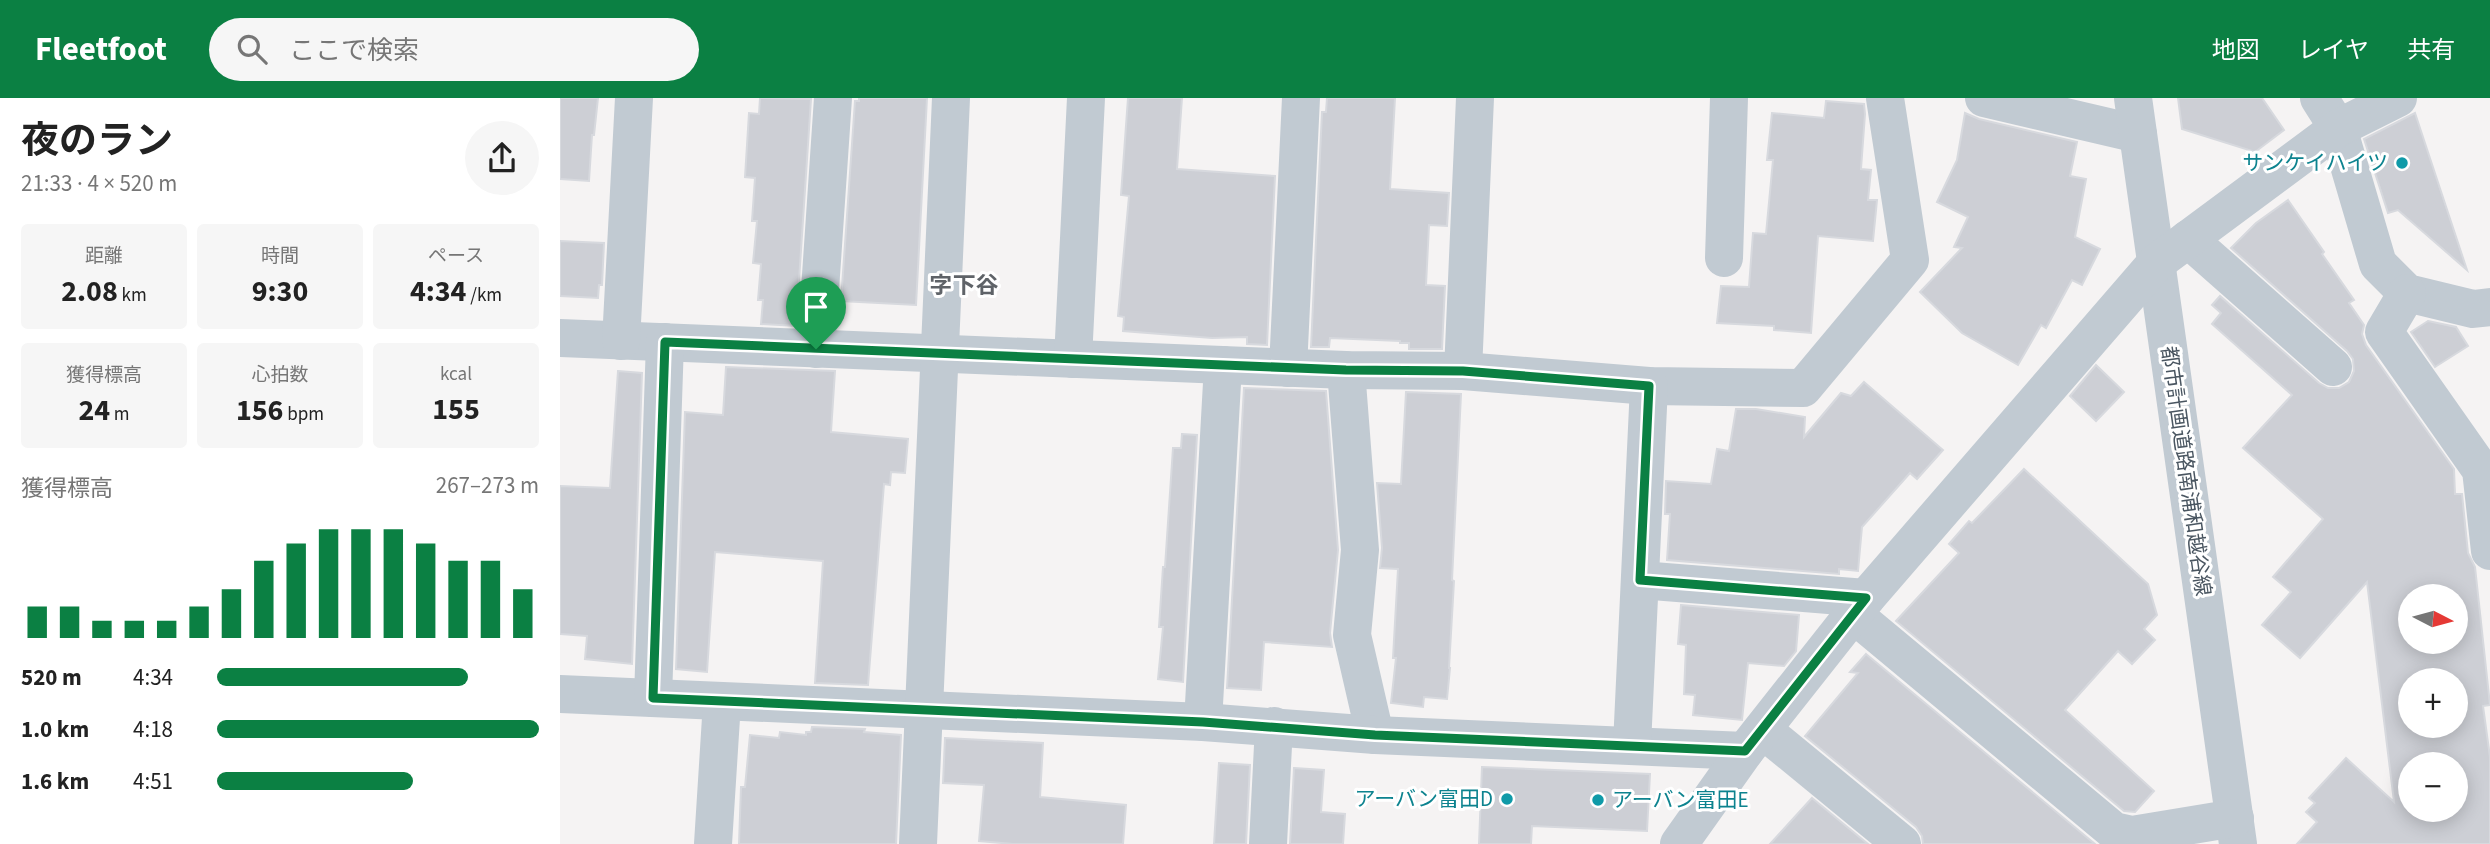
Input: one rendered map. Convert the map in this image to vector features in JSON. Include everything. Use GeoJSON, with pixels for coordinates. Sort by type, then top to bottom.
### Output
{"type":"FeatureCollection","features":[{"type":"Feature","properties":{"kind":"street"},"geometry":{"type":"LineString","coordinates":[[621,341],[634,98]]}},
{"type":"Feature","properties":{"kind":"street"},"geometry":{"type":"LineString","coordinates":[[816,349],[832,98]]}},
{"type":"Feature","properties":{"kind":"street"},"geometry":{"type":"LineString","coordinates":[[918,844],[951,98]]}},
{"type":"Feature","properties":{"kind":"street"},"geometry":{"type":"LineString","coordinates":[[1073,359],[1086,98]]}},
{"type":"Feature","properties":{"kind":"street"},"geometry":{"type":"LineString","coordinates":[[1288,368],[1301,98]]}},
{"type":"Feature","properties":{"kind":"street"},"geometry":{"type":"LineString","coordinates":[[1463,371],[1475,98]]}},
{"type":"Feature","properties":{"kind":"street"},"geometry":{"type":"LineString","coordinates":[[1724,258],[1729,98]]}},
{"type":"Feature","properties":{"kind":"street"},"geometry":{"type":"LineString","coordinates":[[560,338],[1288,368],[1463,371],[1649,386],[1803,388],[1910,260],[1885,98]]}},
{"type":"Feature","properties":{"kind":"street"},"geometry":{"type":"LineString","coordinates":[[1984,98],[2135,116]]}},
{"type":"Feature","properties":{"kind":"street"},"geometry":{"type":"LineString","coordinates":[[1679,844],[1754,741],[1860,606],[2156,262],[2188,239],[2329,113],[2398,98]]}},
{"type":"Feature","properties":{"kind":"street"},"geometry":{"type":"LineString","coordinates":[[2329,113],[2378,264],[2407,293],[2473,309],[2490,307]]}},
{"type":"Feature","properties":{"kind":"street","name":"都市計画道路南浦和越谷線"},"geometry":{"type":"LineString","coordinates":[[2135,116],[2237,831]]}},
{"type":"Feature","properties":{"kind":"street"},"geometry":{"type":"LineString","coordinates":[[2188,239],[2333,367]]}},
{"type":"Feature","properties":{"kind":"street"},"geometry":{"type":"LineString","coordinates":[[2407,293],[2384,332],[2487,471],[2490,551]]}},
{"type":"Feature","properties":{"kind":"street"},"geometry":{"type":"LineString","coordinates":[[653,698],[665,342]]}},
{"type":"Feature","properties":{"kind":"street"},"geometry":{"type":"LineString","coordinates":[[1203,722],[1223,365]]}},
{"type":"Feature","properties":{"kind":"street"},"geometry":{"type":"LineString","coordinates":[[1346,370],[1360,550],[1352,635],[1375,735]]}},
{"type":"Feature","properties":{"kind":"street"},"geometry":{"type":"LineString","coordinates":[[1632,745],[1649,386]]}},
{"type":"Feature","properties":{"kind":"street"},"geometry":{"type":"LineString","coordinates":[[1640,580],[1860,606],[2114,831],[2132,835],[2237,831]]}},
{"type":"Feature","properties":{"kind":"street"},"geometry":{"type":"LineString","coordinates":[[560,694],[1203,722],[1375,735],[1632,745],[1754,741],[1902,844]]}},
{"type":"Feature","properties":{"kind":"street"},"geometry":{"type":"LineString","coordinates":[[713,844],[722,702]]}},
{"type":"Feature","properties":{"kind":"street"},"geometry":{"type":"LineString","coordinates":[[1268,844],[1274,726]]}},
{"type":"Feature","properties":{"kind":"building"},"geometry":{"type":"Polygon","coordinates":[[[560,98],[598,98],[589,181],[560,179],[560,98]]]}},
{"type":"Feature","properties":{"kind":"building"},"geometry":{"type":"Polygon","coordinates":[[[760,98],[811,99],[796,326],[761,324],[763,300],[758,300],[761,264],[753,263],[757,221],[752,221],[755,178],[745,177],[749,113],[759,114],[760,98]]]}},
{"type":"Feature","properties":{"kind":"building"},"geometry":{"type":"Polygon","coordinates":[[[859,98],[927,98],[916,305],[841,301],[855,101],[859,101],[859,98]]]}},
{"type":"Feature","properties":{"kind":"building"},"geometry":{"type":"Polygon","coordinates":[[[1128,98],[1182,98],[1177,169],[1275,176],[1267,345],[1247,344],[1247,337],[1212,338],[1123,331],[1124,317],[1118,316],[1129,196],[1121,195],[1128,98]]]}},
{"type":"Feature","properties":{"kind":"building"},"geometry":{"type":"Polygon","coordinates":[[[1327,98],[1395,98],[1390,189],[1449,193],[1447,226],[1429,225],[1426,285],[1445,286],[1442,349],[1409,349],[1409,343],[1400,341],[1330,338],[1329,347],[1311,347],[1322,112],[1326,112],[1327,98]]]}},
{"type":"Feature","properties":{"kind":"building"},"geometry":{"type":"Polygon","coordinates":[[[2178,98],[2262,98],[2284,130],[2255,152],[2182,129],[2178,98]]]}},
{"type":"Feature","properties":{"kind":"building"},"geometry":{"type":"Polygon","coordinates":[[[1826,101],[1864,104],[1861,169],[1871,170],[1868,200],[1877,200],[1873,241],[1818,236],[1811,333],[1774,330],[1774,326],[1717,323],[1721,286],[1749,287],[1753,233],[1766,234],[1773,160],[1767,160],[1772,113],[1824,118],[1826,101]]]}},
{"type":"Feature","properties":{"kind":"building"},"geometry":{"type":"Polygon","coordinates":[[[1965,113],[1979,119],[2077,142],[2070,176],[2086,179],[2075,237],[2100,249],[2082,285],[2072,280],[2046,328],[2041,325],[2018,365],[1962,333],[1920,292],[1962,248],[1954,247],[1968,217],[1937,202],[1957,160],[1965,113]]]}},
{"type":"Feature","properties":{"kind":"building","name":"サンケイハイツ"},"geometry":{"type":"Polygon","coordinates":[[[2415,113],[2467,270],[2398,210],[2388,213],[2364,139],[2415,113]]]}},
{"type":"Feature","properties":{"kind":"building"},"geometry":{"type":"Polygon","coordinates":[[[2288,200],[2354,300],[2349,303],[2364,325],[2362,334],[2366,345],[2454,469],[2455,494],[2462,494],[2468,553],[2475,567],[2490,705],[2483,706],[2490,757],[2490,844],[2297,844],[2317,822],[2306,812],[2315,803],[2309,798],[2346,758],[2394,802],[2367,582],[2300,658],[2262,625],[2291,592],[2273,577],[2323,519],[2243,448],[2292,395],[2212,324],[2221,313],[2212,305],[2220,296],[2328,388],[2339,388],[2349,382],[2354,371],[2353,359],[2231,248],[2256,223],[2288,200]]]}},
{"type":"Feature","properties":{"kind":"building"},"geometry":{"type":"Polygon","coordinates":[[[560,241],[604,243],[602,285],[599,285],[598,298],[560,296],[560,241]]]}},
{"type":"Feature","properties":{"kind":"building"},"geometry":{"type":"Polygon","coordinates":[[[2428,321],[2456,327],[2468,346],[2435,367],[2411,332],[2428,321]]]}},
{"type":"Feature","properties":{"kind":"building"},"geometry":{"type":"Polygon","coordinates":[[[2096,365],[2124,392],[2096,421],[2070,396],[2096,365]]]}},
{"type":"Feature","properties":{"kind":"building"},"geometry":{"type":"Polygon","coordinates":[[[726,367],[835,371],[831,432],[908,439],[905,473],[891,472],[890,485],[884,484],[868,685],[815,683],[823,561],[715,552],[707,672],[676,669],[685,412],[723,415],[726,367]]]}},
{"type":"Feature","properties":{"kind":"building"},"geometry":{"type":"Polygon","coordinates":[[[618,371],[642,373],[632,664],[585,659],[587,636],[560,634],[560,486],[610,488],[618,371]]]}},
{"type":"Feature","properties":{"kind":"building"},"geometry":{"type":"Polygon","coordinates":[[[1864,382],[1943,450],[1917,479],[1910,473],[1862,527],[1858,571],[1839,569],[1839,574],[1667,560],[1670,514],[1665,514],[1666,481],[1711,484],[1717,449],[1729,451],[1736,409],[1756,409],[1805,417],[1804,437],[1841,393],[1851,396],[1864,382]]]}},
{"type":"Feature","properties":{"kind":"building"},"geometry":{"type":"Polygon","coordinates":[[[1244,388],[1326,391],[1338,550],[1330,633],[1332,647],[1264,642],[1261,690],[1227,688],[1244,388]]]}},
{"type":"Feature","properties":{"kind":"building"},"geometry":{"type":"Polygon","coordinates":[[[1406,392],[1461,394],[1447,699],[1424,697],[1423,707],[1391,703],[1396,658],[1393,658],[1398,569],[1380,568],[1382,548],[1377,483],[1401,484],[1406,392]]]}},
{"type":"Feature","properties":{"kind":"building"},"geometry":{"type":"Polygon","coordinates":[[[1182,434],[1197,435],[1183,682],[1158,679],[1163,627],[1159,627],[1173,448],[1181,448],[1182,434]]]}},
{"type":"Feature","properties":{"kind":"building"},"geometry":{"type":"Polygon","coordinates":[[[2024,469],[2148,584],[2157,615],[2144,629],[2155,640],[2132,664],[2118,651],[2065,710],[2154,791],[2135,812],[2124,811],[1896,621],[1959,553],[1949,544],[1969,521],[1972,523],[2024,469]]]}},
{"type":"Feature","properties":{"kind":"building"},"geometry":{"type":"Polygon","coordinates":[[[1681,605],[1799,615],[1796,651],[1784,666],[1748,663],[1742,720],[1693,715],[1695,695],[1684,694],[1686,645],[1678,644],[1681,605]]]}},
{"type":"Feature","properties":{"kind":"building"},"geometry":{"type":"Polygon","coordinates":[[[1866,654],[2095,844],[1923,844],[1922,836],[1916,827],[1805,736],[1858,673],[1850,672],[1866,654]]]}},
{"type":"Feature","properties":{"kind":"building"},"geometry":{"type":"Polygon","coordinates":[[[812,727],[865,729],[864,732],[901,735],[896,844],[739,844],[741,787],[745,787],[750,735],[779,738],[780,732],[806,735],[806,732],[811,732],[812,727]]]}},
{"type":"Feature","properties":{"kind":"building"},"geometry":{"type":"Polygon","coordinates":[[[945,738],[1043,743],[1040,797],[1126,805],[1123,844],[1013,844],[979,841],[984,785],[943,783],[945,738]]]}},
{"type":"Feature","properties":{"kind":"building"},"geometry":{"type":"Polygon","coordinates":[[[1219,763],[1250,765],[1246,844],[1214,844],[1219,763]]]}},
{"type":"Feature","properties":{"kind":"building"},"geometry":{"type":"Polygon","coordinates":[[[1482,767],[1650,774],[1647,831],[1532,826],[1531,844],[1479,844],[1482,767]]]}},
{"type":"Feature","properties":{"kind":"building"},"geometry":{"type":"Polygon","coordinates":[[[1294,768],[1324,770],[1321,812],[1345,814],[1343,844],[1290,844],[1294,768]]]}},
{"type":"Feature","properties":{"kind":"building"},"geometry":{"type":"Polygon","coordinates":[[[1812,798],[1868,844],[1770,844],[1812,798]]]}},
{"type":"Feature","properties":{"kind":"place","name":"サンケイハイツ"},"geometry":{"type":"Point","coordinates":[2402,163]}},
{"type":"Feature","properties":{"kind":"place","name":"アーバン富田D"},"geometry":{"type":"Point","coordinates":[1507,799]}},
{"type":"Feature","properties":{"kind":"place","name":"アーバン富田E"},"geometry":{"type":"Point","coordinates":[1598,800]}},
{"type":"Feature","properties":{"kind":"district","name":"字下谷"},"geometry":{"type":"Point","coordinates":[964,285]}},
{"type":"Feature","properties":{"kind":"route"},"geometry":{"type":"LineString","coordinates":[[665,342],[816,349],[1346,370],[1463,371],[1649,386],[1640,580],[1866,598],[1745,751],[1375,735],[1203,722],[653,698],[665,342]]}}]}
